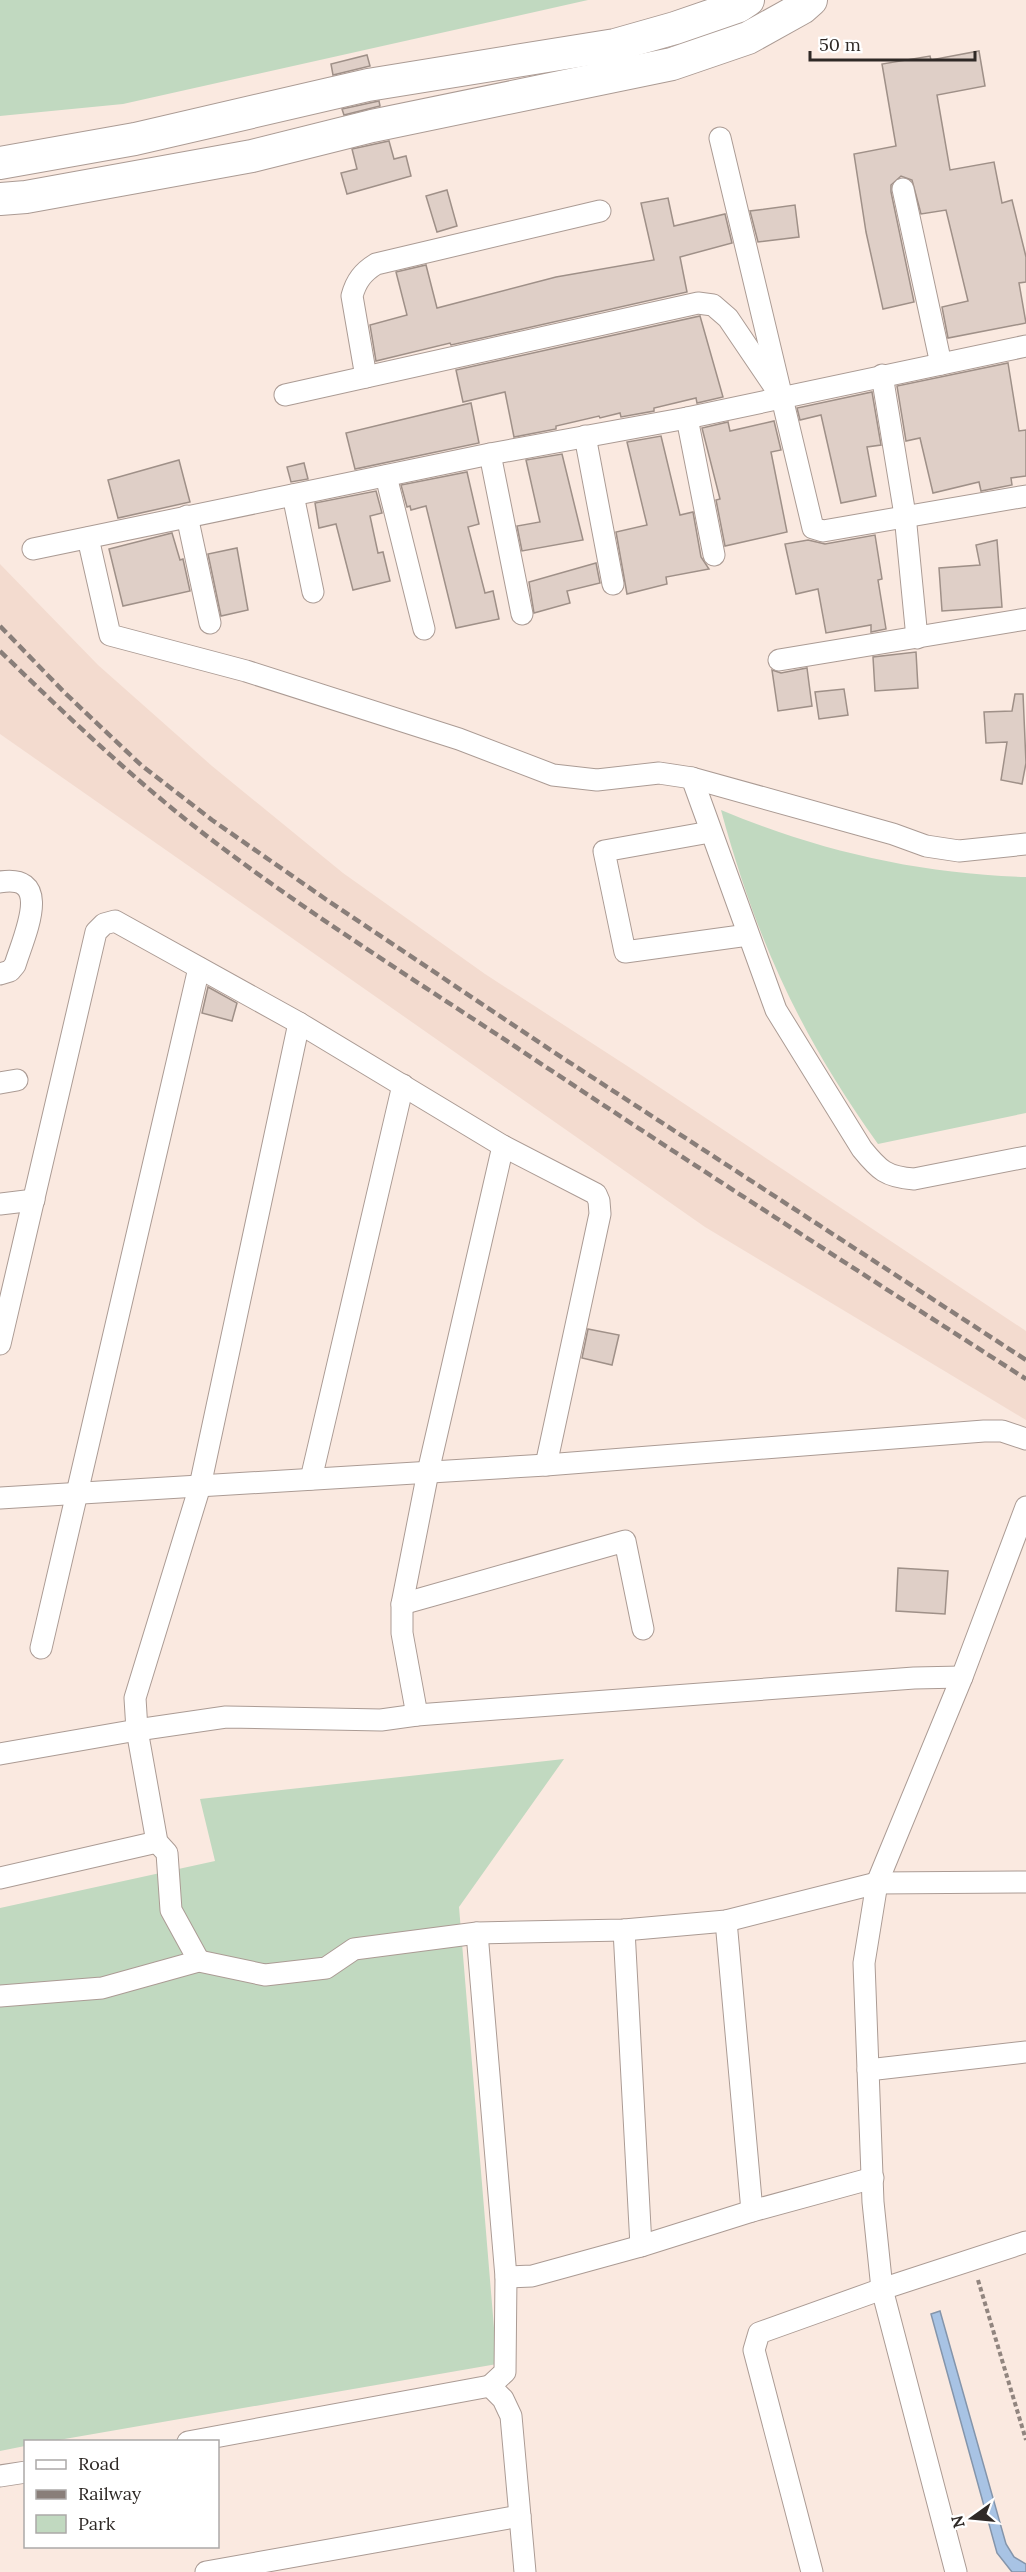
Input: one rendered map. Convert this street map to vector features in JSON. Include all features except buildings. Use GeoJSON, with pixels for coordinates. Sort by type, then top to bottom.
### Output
{"type":"FeatureCollection","features":[{"type":"Feature","properties":{"kind":"highway"},"geometry":{"type":"LineString","coordinates":[[0,164],[135,139],[368,85],[615,45],[675,28],[740,6],[748,0]]}},
{"type":"Feature","properties":{"kind":"highway"},"geometry":{"type":"LineString","coordinates":[[0,199],[94,185],[252,156],[372,126],[672,64],[748,38],[802,8],[811,0]]}},
{"type":"Feature","properties":{"kind":"street"},"geometry":{"type":"LineString","coordinates":[[720,138],[813,528],[823,531],[1026,496]]}},
{"type":"Feature","properties":{"kind":"street"},"geometry":{"type":"LineString","coordinates":[[903,189],[941,364]]}},
{"type":"Feature","properties":{"kind":"street"},"geometry":{"type":"LineString","coordinates":[[366,377],[352,296],[359,278],[367,270],[376,264],[600,211]]}},
{"type":"Feature","properties":{"kind":"street"},"geometry":{"type":"LineString","coordinates":[[285,395],[706,303],[713,305],[728,318],[781,396]]}},
{"type":"Feature","properties":{"kind":"street"},"geometry":{"type":"LineString","coordinates":[[33,549],[490,454],[687,418],[781,396],[1026,346]]}},
{"type":"Feature","properties":{"kind":"street"},"geometry":{"type":"LineString","coordinates":[[882,375],[905,516],[917,638]]}},
{"type":"Feature","properties":{"kind":"street"},"geometry":{"type":"LineString","coordinates":[[687,418],[714,555]]}},
{"type":"Feature","properties":{"kind":"street"},"geometry":{"type":"LineString","coordinates":[[585,436],[613,584]]}},
{"type":"Feature","properties":{"kind":"street"},"geometry":{"type":"LineString","coordinates":[[490,454],[522,614]]}},
{"type":"Feature","properties":{"kind":"street"},"geometry":{"type":"LineString","coordinates":[[386,476],[424,628]]}},
{"type":"Feature","properties":{"kind":"street"},"geometry":{"type":"LineString","coordinates":[[292,495],[313,592]]}},
{"type":"Feature","properties":{"kind":"street"},"geometry":{"type":"LineString","coordinates":[[187,516],[210,623]]}},
{"type":"Feature","properties":{"kind":"street"},"geometry":{"type":"LineString","coordinates":[[88,538],[110,635],[246,670],[459,739],[553,775],[597,780],[659,773],[692,778],[893,834],[926,846],[959,852],[1026,844]]}},
{"type":"Feature","properties":{"kind":"street"},"geometry":{"type":"LineString","coordinates":[[779,660],[1026,619]]}},
{"type":"Feature","properties":{"kind":"street"},"geometry":{"type":"LineString","coordinates":[[692,778],[776,1010],[862,1149],[877,1167],[895,1178],[914,1179],[1026,1157]]}},
{"type":"Feature","properties":{"kind":"street"},"geometry":{"type":"LineString","coordinates":[[710,832],[604,851],[625,952],[748,935]]}},
{"type":"Feature","properties":{"kind":"street"},"geometry":{"type":"LineString","coordinates":[[0,882],[19,880],[26,885],[32,897],[32,909],[15,965],[10,971],[0,974]]}},
{"type":"Feature","properties":{"kind":"street"},"geometry":{"type":"LineString","coordinates":[[0,1344],[96,932],[104,924],[119,922],[299,1023],[503,1146],[596,1194],[600,1214],[546,1465]]}},
{"type":"Feature","properties":{"kind":"street"},"geometry":{"type":"LineString","coordinates":[[41,1648],[199,968]]}},
{"type":"Feature","properties":{"kind":"street"},"geometry":{"type":"LineString","coordinates":[[199,1961],[171,1910],[167,1853],[157,1842],[137,1730],[135,1698],[200,1486],[299,1023]]}},
{"type":"Feature","properties":{"kind":"street"},"geometry":{"type":"LineString","coordinates":[[311,1479],[403,1085]]}},
{"type":"Feature","properties":{"kind":"street"},"geometry":{"type":"LineString","coordinates":[[417,1714],[402,1634],[402,1604],[428,1472],[503,1146]]}},
{"type":"Feature","properties":{"kind":"street"},"geometry":{"type":"LineString","coordinates":[[0,1204],[34,1200]]}},
{"type":"Feature","properties":{"kind":"street"},"geometry":{"type":"LineString","coordinates":[[0,1498],[546,1465],[984,1431],[1002,1431],[1026,1439]]}},
{"type":"Feature","properties":{"kind":"street"},"geometry":{"type":"LineString","coordinates":[[956,2572],[882,2289],[873,2178],[864,1964],[877,1883],[962,1677],[1026,1507]]}},
{"type":"Feature","properties":{"kind":"street"},"geometry":{"type":"LineString","coordinates":[[402,1604],[625,1540],[643,1629]]}},
{"type":"Feature","properties":{"kind":"street"},"geometry":{"type":"LineString","coordinates":[[0,1754],[226,1717],[381,1720],[417,1714],[902,1679],[962,1677]]}},
{"type":"Feature","properties":{"kind":"street"},"geometry":{"type":"LineString","coordinates":[[0,1878],[157,1842]]}},
{"type":"Feature","properties":{"kind":"street"},"geometry":{"type":"LineString","coordinates":[[0,1996],[102,1988],[199,1961],[265,1975],[326,1968],[354,1950],[477,1933],[624,1930],[726,1921],[877,1883],[1026,1882]]}},
{"type":"Feature","properties":{"kind":"street"},"geometry":{"type":"LineString","coordinates":[[726,1921],[752,2211]]}},
{"type":"Feature","properties":{"kind":"street"},"geometry":{"type":"LineString","coordinates":[[624,1930],[641,2246]]}},
{"type":"Feature","properties":{"kind":"street"},"geometry":{"type":"LineString","coordinates":[[199,2440],[490,2386],[504,2372],[506,2277],[477,1933]]}},
{"type":"Feature","properties":{"kind":"street"},"geometry":{"type":"LineString","coordinates":[[868,2070],[1026,2052]]}},
{"type":"Feature","properties":{"kind":"street"},"geometry":{"type":"LineString","coordinates":[[506,2277],[532,2276],[873,2178]]}},
{"type":"Feature","properties":{"kind":"street"},"geometry":{"type":"LineString","coordinates":[[812,2572],[754,2350],[759,2332],[1026,2242]]}},
{"type":"Feature","properties":{"kind":"street"},"geometry":{"type":"LineString","coordinates":[[490,2386],[503,2399],[511,2416],[525,2572]]}},
{"type":"Feature","properties":{"kind":"street"},"geometry":{"type":"LineString","coordinates":[[0,2476],[24,2472]]}},
{"type":"Feature","properties":{"kind":"street"},"geometry":{"type":"LineString","coordinates":[[206,2572],[520,2516]]}},
{"type":"Feature","properties":{"kind":"path"},"geometry":{"type":"LineString","coordinates":[[971,2260],[1026,2440]]}},
{"type":"Feature","properties":{"kind":"shaded area"},"geometry":{"type":"Polygon","coordinates":[[[0,564],[98,665],[212,766],[343,873],[485,974],[1026,1331],[1026,1420],[705,1227],[0,734],[0,564]]]}},
{"type":"Feature","properties":{"kind":"green space"},"geometry":{"type":"Polygon","coordinates":[[[0,0],[588,0],[123,104],[0,116],[0,0]]]}},
{"type":"Feature","properties":{"kind":"green space"},"geometry":{"type":"Polygon","coordinates":[[[721,810],[795,837],[870,858],[947,871],[1026,877],[1026,1113],[878,1144],[825,1064],[783,984],[749,901],[721,810]]]}},
{"type":"Feature","properties":{"kind":"green space"},"geometry":{"type":"Polygon","coordinates":[[[564,1759],[459,1907],[497,2364],[59,2440],[24,2440],[24,2446],[0,2451],[0,1908],[215,1861],[200,1799],[564,1759]]]}},
{"type":"Feature","properties":{"kind":"water"},"geometry":{"type":"Polygon","coordinates":[[[940,2311],[1006,2544],[1014,2557],[1026,2564],[1026,2572],[1012,2572],[997,2553],[931,2314],[940,2311]]]}},
{"type":"Feature","properties":{"kind":"railway"},"geometry":{"type":"LineString","coordinates":[[0,626],[65,693],[141,765],[212,820],[552,1051],[1026,1360]]}},
{"type":"Feature","properties":{"kind":"railway"},"geometry":{"type":"LineString","coordinates":[[0,651],[154,793],[208,837],[283,892],[643,1131],[1026,1379]]}}]}
